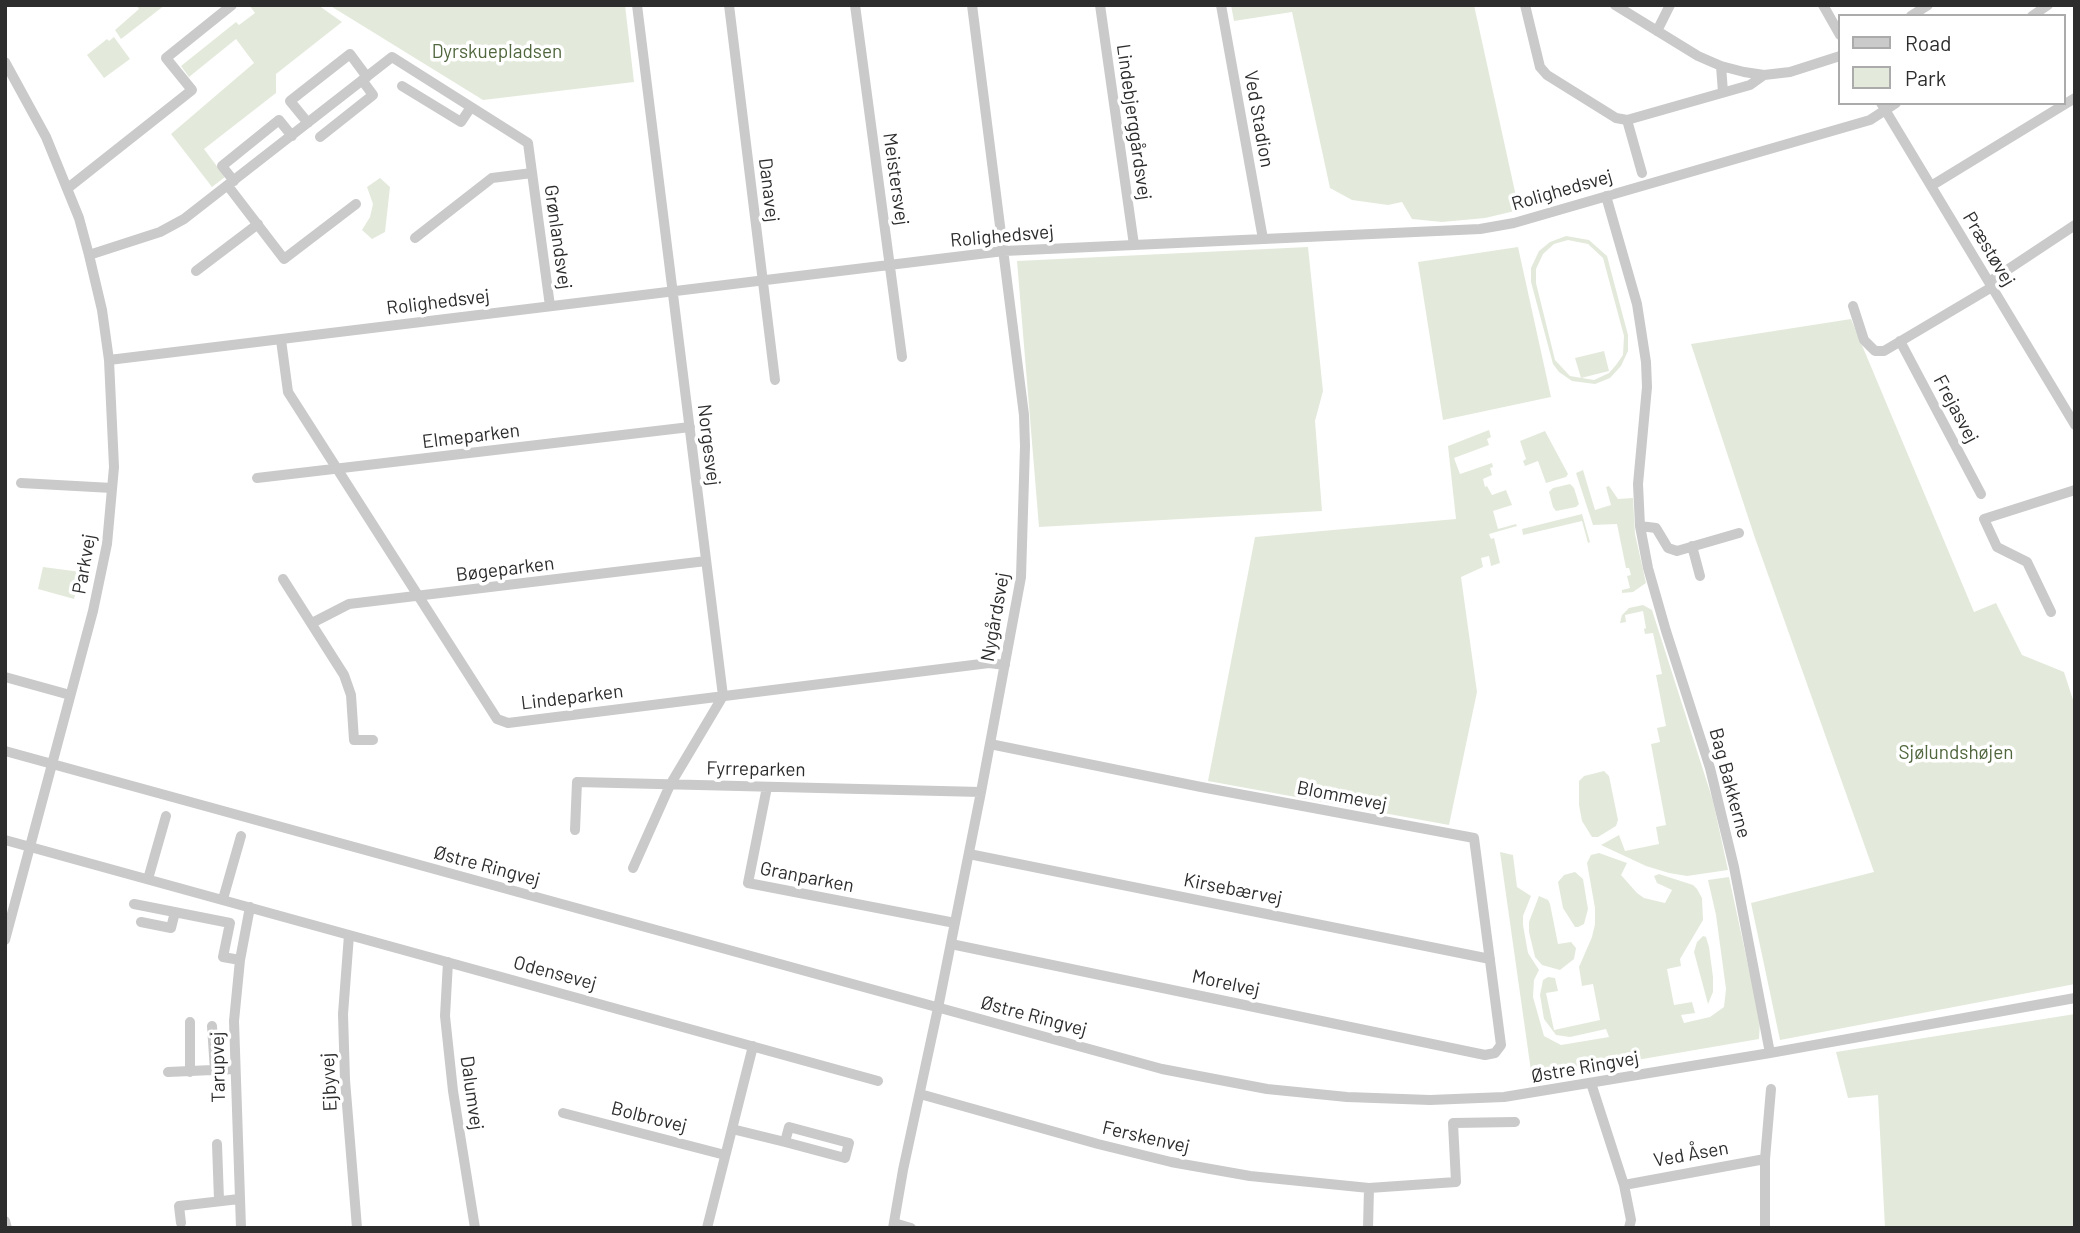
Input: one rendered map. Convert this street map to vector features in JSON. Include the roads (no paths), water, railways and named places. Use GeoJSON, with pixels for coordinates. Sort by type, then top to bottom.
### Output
{"type":"FeatureCollection","features":[{"type":"Feature","properties":{"kind":"street"},"geometry":{"type":"LineString","coordinates":[[68,188],[192,90],[166,58],[232,5]]}},
{"type":"Feature","properties":{"kind":"street","name":"Norgesvej"},"geometry":{"type":"LineString","coordinates":[[638,5],[723,696]]}},
{"type":"Feature","properties":{"kind":"street","name":"Danavej"},"geometry":{"type":"LineString","coordinates":[[729,5],[775,380]]}},
{"type":"Feature","properties":{"kind":"street","name":"Meistersvej"},"geometry":{"type":"LineString","coordinates":[[855,5],[902,357]]}},
{"type":"Feature","properties":{"kind":"street","name":"Nygårdsvej"},"geometry":{"type":"LineString","coordinates":[[894,1226],[903,1170],[969,854],[1021,577],[1024,415],[972,5]]}},
{"type":"Feature","properties":{"kind":"street","name":"Lindebjerggårdsvej"},"geometry":{"type":"LineString","coordinates":[[1100,5],[1134,245]]}},
{"type":"Feature","properties":{"kind":"street","name":"Ved Stadion"},"geometry":{"type":"LineString","coordinates":[[1221,5],[1263,239]]}},
{"type":"Feature","properties":{"kind":"street"},"geometry":{"type":"LineString","coordinates":[[1525,5],[1540,67],[1547,75],[1616,118],[1627,120],[1750,85],[1764,75]]}},
{"type":"Feature","properties":{"kind":"street"},"geometry":{"type":"LineString","coordinates":[[1615,5],[1721,66],[1764,75],[1790,72],[1839,56]]}},
{"type":"Feature","properties":{"kind":"street"},"geometry":{"type":"LineString","coordinates":[[1657,31],[1670,5]]}},
{"type":"Feature","properties":{"kind":"street"},"geometry":{"type":"LineString","coordinates":[[1823,5],[1839,33]]}},
{"type":"Feature","properties":{"kind":"street"},"geometry":{"type":"LineString","coordinates":[[308,123],[290,101],[350,54],[373,95],[320,137]]}},
{"type":"Feature","properties":{"kind":"street","name":"Grønlandsvej"},"geometry":{"type":"LineString","coordinates":[[89,255],[160,232],[184,219],[392,57],[528,143],[550,306]]}},
{"type":"Feature","properties":{"kind":"street","name":"Parkvej"},"geometry":{"type":"LineString","coordinates":[[5,62],[41,126],[68,188],[89,255],[102,310],[114,418],[107,544],[54,765],[5,940]]}},
{"type":"Feature","properties":{"kind":"street"},"geometry":{"type":"LineString","coordinates":[[1721,66],[1723,92]]}},
{"type":"Feature","properties":{"kind":"street"},"geometry":{"type":"LineString","coordinates":[[402,86],[461,122],[471,107]]}},
{"type":"Feature","properties":{"kind":"street"},"geometry":{"type":"LineString","coordinates":[[1931,186],[2064,105]]}},
{"type":"Feature","properties":{"kind":"street","name":"Rolighedsvej"},"geometry":{"type":"LineString","coordinates":[[109,359],[1004,251],[1480,229],[1514,223],[1870,120],[1883,107]]}},
{"type":"Feature","properties":{"kind":"street","name":"Præstøvej"},"geometry":{"type":"LineString","coordinates":[[1883,107],[2075,425]]}},
{"type":"Feature","properties":{"kind":"street"},"geometry":{"type":"LineString","coordinates":[[292,136],[279,120],[222,166],[231,184],[284,259],[356,204]]}},
{"type":"Feature","properties":{"kind":"street"},"geometry":{"type":"LineString","coordinates":[[1627,120],[1642,173]]}},
{"type":"Feature","properties":{"kind":"street","name":"Grønlandsvej"},"geometry":{"type":"LineString","coordinates":[[415,238],[492,178],[532,173]]}},
{"type":"Feature","properties":{"kind":"street","name":"Bag Bakkerne"},"geometry":{"type":"LineString","coordinates":[[1606,196],[1637,304],[1646,362],[1647,387],[1638,484],[1640,526],[1648,568],[1716,791],[1734,867],[1770,1054]]}},
{"type":"Feature","properties":{"kind":"street"},"geometry":{"type":"LineString","coordinates":[[196,271],[258,224]]}},
{"type":"Feature","properties":{"kind":"street"},"geometry":{"type":"LineString","coordinates":[[1853,306],[1860,332],[1868,347],[1875,351],[1884,351],[1991,285],[2075,225]]}},
{"type":"Feature","properties":{"kind":"street","name":"Lindeparken"},"geometry":{"type":"LineString","coordinates":[[281,340],[288,392],[497,719],[508,723],[989,663],[1005,665]]}},
{"type":"Feature","properties":{"kind":"street","name":"Frejasvej"},"geometry":{"type":"LineString","coordinates":[[1900,341],[1981,494]]}},
{"type":"Feature","properties":{"kind":"street"},"geometry":{"type":"LineString","coordinates":[[2063,405],[2075,402]]}},
{"type":"Feature","properties":{"kind":"street","name":"Elmeparken"},"geometry":{"type":"LineString","coordinates":[[257,478],[690,427]]}},
{"type":"Feature","properties":{"kind":"street"},"geometry":{"type":"LineString","coordinates":[[21,483],[112,488]]}},
{"type":"Feature","properties":{"kind":"street"},"geometry":{"type":"LineString","coordinates":[[2051,612],[2028,562],[1997,547],[1984,519],[2075,490]]}},
{"type":"Feature","properties":{"kind":"street"},"geometry":{"type":"LineString","coordinates":[[1640,526],[1656,528],[1671,550],[1692,547],[1739,533]]}},
{"type":"Feature","properties":{"kind":"street"},"geometry":{"type":"LineString","coordinates":[[1692,547],[1700,576]]}},
{"type":"Feature","properties":{"kind":"street","name":"Bøgeparken"},"geometry":{"type":"LineString","coordinates":[[312,623],[349,604],[706,561]]}},
{"type":"Feature","properties":{"kind":"street"},"geometry":{"type":"LineString","coordinates":[[283,579],[344,675],[351,695],[354,740],[373,740]]}},
{"type":"Feature","properties":{"kind":"street"},"geometry":{"type":"LineString","coordinates":[[5,677],[69,695]]}},
{"type":"Feature","properties":{"kind":"street"},"geometry":{"type":"LineString","coordinates":[[633,869],[670,785],[723,696]]}},
{"type":"Feature","properties":{"kind":"street","name":"Blommevej"},"geometry":{"type":"LineString","coordinates":[[990,744],[1474,838],[1501,1045],[1495,1053]]}},
{"type":"Feature","properties":{"kind":"street","name":"Østre Ringvej"},"geometry":{"type":"LineString","coordinates":[[5,751],[1162,1069],[1267,1089],[1347,1097],[1430,1100],[1504,1097],[1770,1054],[2075,998]]}},
{"type":"Feature","properties":{"kind":"street","name":"Fyrreparken"},"geometry":{"type":"LineString","coordinates":[[575,830],[577,782],[981,792]]}},
{"type":"Feature","properties":{"kind":"street","name":"Granparken"},"geometry":{"type":"LineString","coordinates":[[767,787],[748,883],[955,923]]}},
{"type":"Feature","properties":{"kind":"street"},"geometry":{"type":"LineString","coordinates":[[148,879],[166,816]]}},
{"type":"Feature","properties":{"kind":"street"},"geometry":{"type":"LineString","coordinates":[[223,899],[241,836]]}},
{"type":"Feature","properties":{"kind":"street","name":"Odensevej"},"geometry":{"type":"LineString","coordinates":[[5,840],[878,1081]]}},
{"type":"Feature","properties":{"kind":"street","name":"Kirsebærvej"},"geometry":{"type":"LineString","coordinates":[[969,854],[1490,959]]}},
{"type":"Feature","properties":{"kind":"street"},"geometry":{"type":"LineString","coordinates":[[134,904],[230,923],[223,957],[240,960]]}},
{"type":"Feature","properties":{"kind":"street","name":"Tarupvej"},"geometry":{"type":"LineString","coordinates":[[241,1228],[234,1021],[240,960],[250,906]]}},
{"type":"Feature","properties":{"kind":"street"},"geometry":{"type":"LineString","coordinates":[[141,922],[171,928],[175,912]]}},
{"type":"Feature","properties":{"kind":"street","name":"Ejbyvej"},"geometry":{"type":"LineString","coordinates":[[349,935],[343,1027],[357,1228]]}},
{"type":"Feature","properties":{"kind":"street","name":"Morelvej"},"geometry":{"type":"LineString","coordinates":[[951,944],[1485,1055],[1495,1053]]}},
{"type":"Feature","properties":{"kind":"street","name":"Dalumvej"},"geometry":{"type":"LineString","coordinates":[[448,962],[445,993],[453,1091],[475,1228]]}},
{"type":"Feature","properties":{"kind":"street"},"geometry":{"type":"LineString","coordinates":[[190,1022],[190,1072]]}},
{"type":"Feature","properties":{"kind":"street"},"geometry":{"type":"LineString","coordinates":[[212,1026],[215,1071]]}},
{"type":"Feature","properties":{"kind":"street"},"geometry":{"type":"LineString","coordinates":[[707,1228],[753,1046]]}},
{"type":"Feature","properties":{"kind":"street"},"geometry":{"type":"LineString","coordinates":[[168,1072],[235,1069]]}},
{"type":"Feature","properties":{"kind":"street"},"geometry":{"type":"LineString","coordinates":[[1591,1083],[1623,1185],[1631,1220],[1629,1228]]}},
{"type":"Feature","properties":{"kind":"street"},"geometry":{"type":"LineString","coordinates":[[1765,1228],[1765,1159],[1771,1089]]}},
{"type":"Feature","properties":{"kind":"street","name":"Ferskenvej"},"geometry":{"type":"LineString","coordinates":[[920,1094],[1171,1162],[1250,1176],[1369,1188],[1456,1182],[1453,1123],[1515,1122]]}},
{"type":"Feature","properties":{"kind":"street","name":"Bolbrovej"},"geometry":{"type":"LineString","coordinates":[[563,1113],[725,1155]]}},
{"type":"Feature","properties":{"kind":"street"},"geometry":{"type":"LineString","coordinates":[[732,1129],[845,1158],[849,1143],[789,1127],[785,1142]]}},
{"type":"Feature","properties":{"kind":"street"},"geometry":{"type":"LineString","coordinates":[[217,1144],[219,1200]]}},
{"type":"Feature","properties":{"kind":"street","name":"Ved Åsen"},"geometry":{"type":"LineString","coordinates":[[1623,1185],[1765,1159]]}},
{"type":"Feature","properties":{"kind":"street"},"geometry":{"type":"LineString","coordinates":[[1368,1228],[1369,1188]]}},
{"type":"Feature","properties":{"kind":"street"},"geometry":{"type":"LineString","coordinates":[[181,1223],[179,1206],[239,1199]]}},
{"type":"Feature","properties":{"kind":"street"},"geometry":{"type":"LineString","coordinates":[[5,1221],[6,1228]]}},
{"type":"Feature","properties":{"kind":"street"},"geometry":{"type":"LineString","coordinates":[[894,1226],[911,1228]]}},
{"type":"Feature","properties":{"kind":"park label","name":"Dyrskuepladsen"},"geometry":{"type":"Point","coordinates":[497,52]}},
{"type":"Feature","properties":{"kind":"park label","name":"Sjølundshøjen"},"geometry":{"type":"Point","coordinates":[1956,753]}}]}
